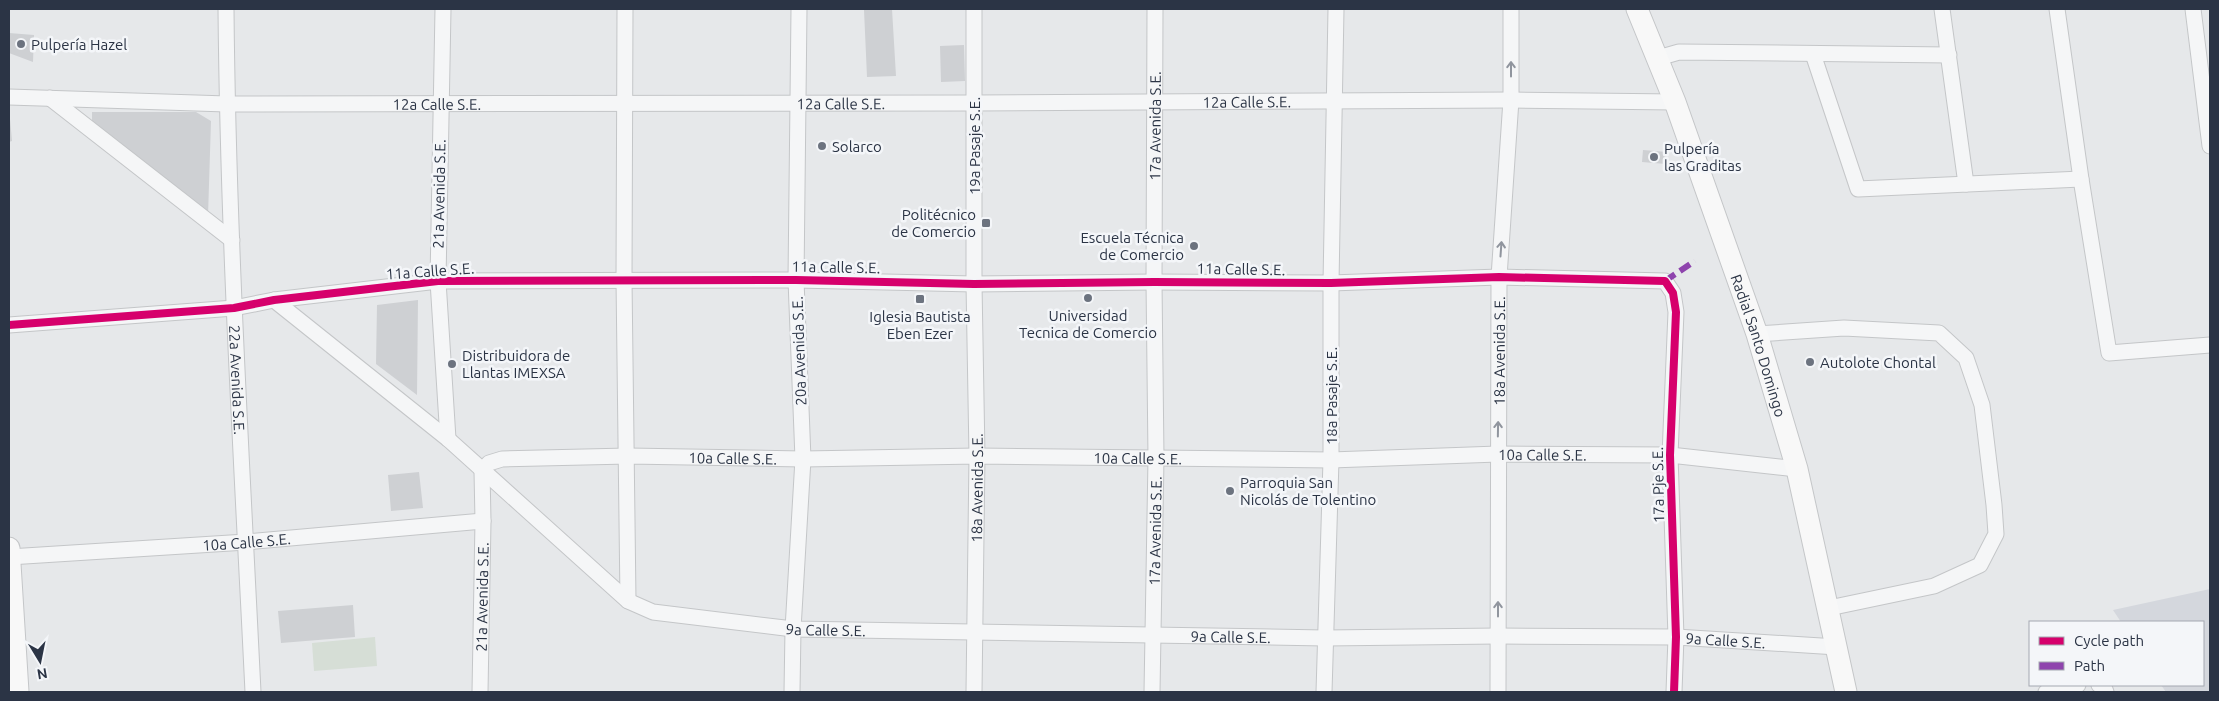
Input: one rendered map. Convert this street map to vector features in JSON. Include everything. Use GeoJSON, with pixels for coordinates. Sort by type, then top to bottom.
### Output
{"type":"FeatureCollection","features":[{"type":"Feature","properties":{"kind":"main road","name":"Radial Santo Domingo"},"geometry":{"type":"LineString","coordinates":[[1636,9],[1675,102],[1757,334],[1798,468],[1846,692]]}},
{"type":"Feature","properties":{"kind":"main road"},"geometry":{"type":"LineString","coordinates":[[9,548],[18,692]]}},
{"type":"Feature","properties":{"kind":"street","name":"22a Avenida S.E."},"geometry":{"type":"LineString","coordinates":[[226,9],[227,104],[234,308],[253,692]]}},
{"type":"Feature","properties":{"kind":"street","name":"21a Avenida S.E."},"geometry":{"type":"LineString","coordinates":[[442,9],[438,281],[448,439]]}},
{"type":"Feature","properties":{"kind":"street"},"geometry":{"type":"LineString","coordinates":[[625,9],[624,280],[628,456],[628,601]]}},
{"type":"Feature","properties":{"kind":"street","name":"20a Avenida S.E."},"geometry":{"type":"LineString","coordinates":[[792,692],[793,630],[803,459],[796,280],[799,9]]}},
{"type":"Feature","properties":{"kind":"street","name":"19a Pasaje S.E."},"geometry":{"type":"LineString","coordinates":[[974,9],[974,284]]}},
{"type":"Feature","properties":{"kind":"street","name":"17a Avenida S.E."},"geometry":{"type":"LineString","coordinates":[[1152,692],[1156,458],[1154,282],[1155,9]]}},
{"type":"Feature","properties":{"kind":"street"},"geometry":{"type":"LineString","coordinates":[[1334,101],[1336,9]]}},
{"type":"Feature","properties":{"kind":"street","name":"18a Avenida S.E."},"geometry":{"type":"LineString","coordinates":[[1498,692],[1499,277],[1511,100],[1511,9]]}},
{"type":"Feature","properties":{"kind":"street"},"geometry":{"type":"LineString","coordinates":[[1942,9],[1966,184]]}},
{"type":"Feature","properties":{"kind":"street"},"geometry":{"type":"LineString","coordinates":[[2057,9],[2080,179],[2109,354],[2210,345]]}},
{"type":"Feature","properties":{"kind":"street"},"geometry":{"type":"LineString","coordinates":[[2193,9],[2210,146]]}},
{"type":"Feature","properties":{"kind":"street"},"geometry":{"type":"LineString","coordinates":[[1658,58],[1679,52],[1949,55]]}},
{"type":"Feature","properties":{"kind":"street"},"geometry":{"type":"LineString","coordinates":[[1813,54],[1858,189],[2080,179]]}},
{"type":"Feature","properties":{"kind":"street","name":"12a Calle S.E."},"geometry":{"type":"LineString","coordinates":[[9,96],[227,104],[1511,100],[1675,102]]}},
{"type":"Feature","properties":{"kind":"street"},"geometry":{"type":"LineString","coordinates":[[50,98],[232,240]]}},
{"type":"Feature","properties":{"kind":"street","name":"18a Pasaje S.E."},"geometry":{"type":"LineString","coordinates":[[1324,692],[1331,460],[1334,101]]}},
{"type":"Feature","properties":{"kind":"street","name":"11a Calle S.E."},"geometry":{"type":"LineString","coordinates":[[9,325],[234,308],[274,300],[438,281],[796,280],[974,284],[1331,283],[1499,277],[1665,281]]}},
{"type":"Feature","properties":{"kind":"street","name":"17a Pje S.E."},"geometry":{"type":"LineString","coordinates":[[1665,281],[1673,294],[1676,312],[1670,455],[1676,637],[1674,692]]}},
{"type":"Feature","properties":{"kind":"street","name":"18a Avenida S.E."},"geometry":{"type":"LineString","coordinates":[[974,284],[977,456],[974,692]]}},
{"type":"Feature","properties":{"kind":"street","name":"9a Calle S.E."},"geometry":{"type":"LineString","coordinates":[[274,300],[448,439],[628,601],[653,612],[793,630],[1325,638],[1498,636],[1676,637],[1837,647]]}},
{"type":"Feature","properties":{"kind":"street"},"geometry":{"type":"LineString","coordinates":[[1757,334],[1844,328],[1938,334],[1966,358],[1982,405],[1996,534],[1980,565],[1934,586],[1829,608]]}},
{"type":"Feature","properties":{"kind":"street","name":"10a Calle S.E."},"geometry":{"type":"LineString","coordinates":[[482,471],[489,463],[502,459],[628,456],[803,459],[977,456],[1331,460],[1498,454],[1670,455],[1798,468]]}},
{"type":"Feature","properties":{"kind":"street","name":"21a Avenida S.E."},"geometry":{"type":"LineString","coordinates":[[480,692],[482,471]]}},
{"type":"Feature","properties":{"kind":"street","name":"10a Calle S.E."},"geometry":{"type":"LineString","coordinates":[[9,557],[246,542],[483,521]]}},
{"type":"Feature","properties":{"kind":"street"},"geometry":{"type":"LineString","coordinates":[[2046,692],[2073,686]]}},
{"type":"Feature","properties":{"kind":"shaded area"},"geometry":{"type":"Polygon","coordinates":[[[2210,589],[2210,692],[2166,692],[2162,686],[2204,686],[2204,621],[2120,621],[2113,610],[2210,589]]]}},
{"type":"Feature","properties":{"kind":"shaded area"},"geometry":{"type":"Polygon","coordinates":[[[375,637],[377,666],[314,671],[312,643],[375,637]]]}},
{"type":"Feature","properties":{"kind":"building"},"geometry":{"type":"Polygon","coordinates":[[[892,9],[896,76],[867,77],[864,10],[892,9]]]}},
{"type":"Feature","properties":{"kind":"building","name":"Pulpería Hazel"},"geometry":{"type":"Polygon","coordinates":[[[9,33],[34,35],[33,62],[9,53],[9,33]]]}},
{"type":"Feature","properties":{"kind":"building"},"geometry":{"type":"Polygon","coordinates":[[[964,45],[965,81],[941,82],[940,46],[964,45]]]}},
{"type":"Feature","properties":{"kind":"building"},"geometry":{"type":"Polygon","coordinates":[[[9,108],[12,141],[9,142],[9,108]]]}},
{"type":"Feature","properties":{"kind":"building"},"geometry":{"type":"Polygon","coordinates":[[[92,112],[196,112],[211,121],[208,216],[117,140],[92,122],[92,112]]]}},
{"type":"Feature","properties":{"kind":"building","name":"Pulpería las Graditas"},"geometry":{"type":"Polygon","coordinates":[[[1643,150],[1667,152],[1666,164],[1642,162],[1643,150]]]}},
{"type":"Feature","properties":{"kind":"building"},"geometry":{"type":"Polygon","coordinates":[[[418,300],[417,395],[376,364],[377,305],[418,300]]]}},
{"type":"Feature","properties":{"kind":"building"},"geometry":{"type":"Polygon","coordinates":[[[419,472],[423,508],[391,511],[388,475],[419,472]]]}},
{"type":"Feature","properties":{"kind":"building"},"geometry":{"type":"Polygon","coordinates":[[[353,605],[355,637],[281,643],[278,611],[353,605]]]}},
{"type":"Feature","properties":{"kind":"marked path"},"geometry":{"type":"LineString","coordinates":[[1665,281],[1695,261]]}},
{"type":"Feature","properties":{"kind":"cycle path"},"geometry":{"type":"LineString","coordinates":[[9,325],[234,308],[274,300],[438,281],[796,280],[974,284],[1331,283],[1499,277],[1665,281],[1673,293],[1676,312],[1670,455],[1676,637],[1674,692]]}},
{"type":"Feature","properties":{"kind":"place","name":"Pulpería Hazel"},"geometry":{"type":"Point","coordinates":[21,44]}},
{"type":"Feature","properties":{"kind":"place","name":"Solarco"},"geometry":{"type":"Point","coordinates":[822,146]}},
{"type":"Feature","properties":{"kind":"place","name":"Pulpería las Graditas"},"geometry":{"type":"Point","coordinates":[1654,157]}},
{"type":"Feature","properties":{"kind":"place","name":"Politécnico de Comercio"},"geometry":{"type":"Point","coordinates":[986,223]}},
{"type":"Feature","properties":{"kind":"place","name":"Escuela Técnica de Comercio"},"geometry":{"type":"Point","coordinates":[1194,246]}},
{"type":"Feature","properties":{"kind":"place","name":"Universidad Tecnica de Comercio"},"geometry":{"type":"Point","coordinates":[1088,298]}},
{"type":"Feature","properties":{"kind":"place","name":"Iglesia Bautista Eben Ezer"},"geometry":{"type":"Point","coordinates":[920,299]}},
{"type":"Feature","properties":{"kind":"place","name":"Autolote Chontal"},"geometry":{"type":"Point","coordinates":[1810,362]}},
{"type":"Feature","properties":{"kind":"place","name":"Distribuidora de Llantas IMEXSA"},"geometry":{"type":"Point","coordinates":[452,364]}},
{"type":"Feature","properties":{"kind":"place","name":"Parroquia San Nicolás de Tolentino"},"geometry":{"type":"Point","coordinates":[1230,491]}}]}
